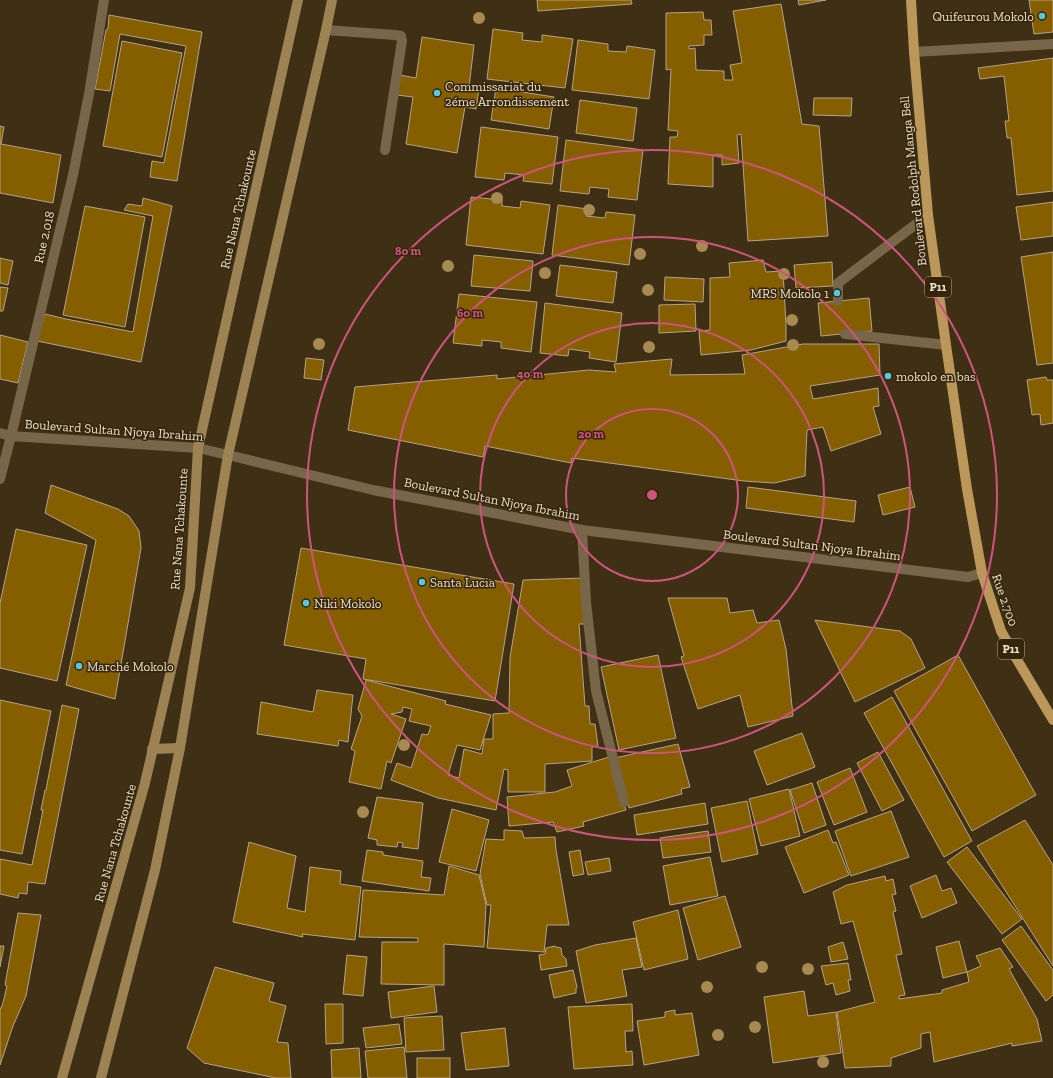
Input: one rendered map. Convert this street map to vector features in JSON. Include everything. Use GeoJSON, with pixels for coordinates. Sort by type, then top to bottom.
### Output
{"type":"FeatureCollection","features":[{"type":"Feature","properties":{"kind":"main road","name":"Rue Nana Tchakounte"},"geometry":{"type":"LineString","coordinates":[[62,1078],[145,783],[190,588],[198,448],[298,0]]}},
{"type":"Feature","properties":{"kind":"main road"},"geometry":{"type":"LineString","coordinates":[[101,1078],[155,870],[180,748],[228,456],[332,0]]}},
{"type":"Feature","properties":{"kind":"main road","name":"Boulevard Rodolph Manga Bell"},"geometry":{"type":"LineString","coordinates":[[911,0],[928,215],[967,489],[982,573]]}},
{"type":"Feature","properties":{"kind":"main road","name":"Rue 2.700"},"geometry":{"type":"LineString","coordinates":[[982,573],[1001,631],[1053,720]]}},
{"type":"Feature","properties":{"kind":"main road"},"geometry":{"type":"LineString","coordinates":[[152,749],[180,748]]}},
{"type":"Feature","properties":{"kind":"street","name":"Rue 2.018"},"geometry":{"type":"LineString","coordinates":[[0,479],[73,175],[89,94],[104,0]]}},
{"type":"Feature","properties":{"kind":"street"},"geometry":{"type":"LineString","coordinates":[[326,30],[395,34],[401,36],[402,41],[384,150]]}},
{"type":"Feature","properties":{"kind":"street"},"geometry":{"type":"LineString","coordinates":[[914,52],[1053,44]]}},
{"type":"Feature","properties":{"kind":"street"},"geometry":{"type":"LineString","coordinates":[[838,301],[838,283],[928,215]]}},
{"type":"Feature","properties":{"kind":"street"},"geometry":{"type":"LineString","coordinates":[[845,334],[946,346]]}},
{"type":"Feature","properties":{"kind":"street","name":"Boulevard Sultan Njoya Ibrahim"},"geometry":{"type":"LineString","coordinates":[[0,433],[11,436],[198,448],[373,490],[582,530],[968,577],[982,573]]}},
{"type":"Feature","properties":{"kind":"street"},"geometry":{"type":"LineString","coordinates":[[582,530],[586,602],[596,691],[624,802]]}},
{"type":"Feature","properties":{"kind":"building"},"geometry":{"type":"Polygon","coordinates":[[[537,0],[631,0],[632,4],[538,11],[537,0]]]}},
{"type":"Feature","properties":{"kind":"building"},"geometry":{"type":"Polygon","coordinates":[[[798,0],[826,0],[799,5],[798,0]]]}},
{"type":"Feature","properties":{"kind":"building","name":"Quifeurou Mokolo"},"geometry":{"type":"Polygon","coordinates":[[[1029,0],[1053,0],[1053,32],[1034,34],[1029,0]]]}},
{"type":"Feature","properties":{"kind":"building"},"geometry":{"type":"Polygon","coordinates":[[[781,4],[802,124],[819,126],[828,236],[748,241],[741,134],[737,135],[739,163],[722,165],[722,155],[713,155],[713,187],[668,184],[670,137],[677,137],[678,131],[668,130],[671,69],[666,70],[666,13],[703,12],[704,20],[711,20],[712,35],[704,35],[704,45],[689,46],[689,49],[695,48],[696,70],[724,71],[724,80],[733,80],[730,65],[742,63],[733,11],[781,4]]]}},
{"type":"Feature","properties":{"kind":"building"},"geometry":{"type":"Polygon","coordinates":[[[109,15],[202,32],[177,181],[150,177],[152,161],[164,163],[186,46],[120,34],[110,91],[95,89],[106,30],[108,29],[109,15]]]}},
{"type":"Feature","properties":{"kind":"building"},"geometry":{"type":"Polygon","coordinates":[[[493,29],[523,33],[522,40],[542,42],[542,35],[573,39],[565,88],[487,79],[493,29]]]}},
{"type":"Feature","properties":{"kind":"building"},"geometry":{"type":"Polygon","coordinates":[[[422,37],[474,45],[469,87],[479,89],[476,109],[465,107],[457,153],[406,144],[413,97],[397,95],[400,75],[416,78],[422,37]]]}},
{"type":"Feature","properties":{"kind":"building"},"geometry":{"type":"Polygon","coordinates":[[[578,40],[608,44],[608,51],[626,52],[627,46],[655,50],[649,99],[572,90],[578,40]]]}},
{"type":"Feature","properties":{"kind":"building"},"geometry":{"type":"Polygon","coordinates":[[[122,41],[182,53],[162,157],[103,146],[122,41]]]}},
{"type":"Feature","properties":{"kind":"building"},"geometry":{"type":"Polygon","coordinates":[[[1053,58],[1053,191],[1017,195],[1011,138],[1007,138],[1005,121],[1009,121],[1004,76],[980,79],[978,68],[1053,58]]]}},
{"type":"Feature","properties":{"kind":"building"},"geometry":{"type":"Polygon","coordinates":[[[496,88],[554,97],[549,129],[491,120],[496,88]]]}},
{"type":"Feature","properties":{"kind":"building"},"geometry":{"type":"Polygon","coordinates":[[[814,98],[852,98],[851,116],[813,115],[814,98]]]}},
{"type":"Feature","properties":{"kind":"building"},"geometry":{"type":"Polygon","coordinates":[[[580,100],[637,108],[633,141],[576,133],[580,100]]]}},
{"type":"Feature","properties":{"kind":"building"},"geometry":{"type":"Polygon","coordinates":[[[0,126],[4,127],[1,144],[61,155],[53,203],[0,193],[0,126]]]}},
{"type":"Feature","properties":{"kind":"building"},"geometry":{"type":"Polygon","coordinates":[[[481,127],[558,137],[552,184],[523,181],[524,175],[505,173],[504,180],[475,177],[481,127]]]}},
{"type":"Feature","properties":{"kind":"building"},"geometry":{"type":"Polygon","coordinates":[[[566,140],[643,150],[637,200],[608,197],[609,189],[590,187],[589,194],[560,191],[566,140]]]}},
{"type":"Feature","properties":{"kind":"building"},"geometry":{"type":"Polygon","coordinates":[[[471,197],[502,200],[502,206],[520,208],[521,201],[550,205],[543,254],[466,245],[471,197]]]}},
{"type":"Feature","properties":{"kind":"building"},"geometry":{"type":"Polygon","coordinates":[[[143,198],[172,206],[141,362],[37,341],[45,314],[133,332],[153,216],[124,210],[128,204],[142,206],[143,198]]]}},
{"type":"Feature","properties":{"kind":"building"},"geometry":{"type":"Polygon","coordinates":[[[1053,202],[1053,236],[1021,240],[1016,207],[1053,202]]]}},
{"type":"Feature","properties":{"kind":"building"},"geometry":{"type":"Polygon","coordinates":[[[558,205],[587,209],[586,216],[605,218],[606,212],[635,215],[629,265],[552,255],[558,205]]]}},
{"type":"Feature","properties":{"kind":"building"},"geometry":{"type":"Polygon","coordinates":[[[85,206],[145,217],[125,327],[63,315],[85,206]]]}},
{"type":"Feature","properties":{"kind":"building"},"geometry":{"type":"Polygon","coordinates":[[[1053,252],[1053,363],[1037,365],[1021,257],[1053,252]]]}},
{"type":"Feature","properties":{"kind":"building"},"geometry":{"type":"Polygon","coordinates":[[[474,255],[533,261],[530,291],[471,286],[474,255]]]}},
{"type":"Feature","properties":{"kind":"building"},"geometry":{"type":"Polygon","coordinates":[[[0,258],[13,261],[8,285],[0,283],[0,258]]]}},
{"type":"Feature","properties":{"kind":"building"},"geometry":{"type":"Polygon","coordinates":[[[763,260],[766,272],[783,271],[786,341],[751,350],[701,355],[699,331],[710,330],[710,278],[730,277],[729,263],[763,260]]]}},
{"type":"Feature","properties":{"kind":"building"},"geometry":{"type":"Polygon","coordinates":[[[832,262],[833,286],[796,288],[794,265],[832,262]]]}},
{"type":"Feature","properties":{"kind":"building"},"geometry":{"type":"Polygon","coordinates":[[[560,265],[617,272],[613,303],[556,296],[560,265]]]}},
{"type":"Feature","properties":{"kind":"building"},"geometry":{"type":"Polygon","coordinates":[[[665,277],[704,279],[703,302],[664,300],[665,277]]]}},
{"type":"Feature","properties":{"kind":"building"},"geometry":{"type":"Polygon","coordinates":[[[0,287],[8,288],[3,311],[0,311],[0,287]]]}},
{"type":"Feature","properties":{"kind":"building"},"geometry":{"type":"Polygon","coordinates":[[[459,294],[537,302],[531,352],[501,348],[501,342],[482,340],[482,346],[453,343],[459,294]]]}},
{"type":"Feature","properties":{"kind":"building"},"geometry":{"type":"Polygon","coordinates":[[[869,298],[872,331],[821,336],[818,303],[869,298]]]}},
{"type":"Feature","properties":{"kind":"building"},"geometry":{"type":"Polygon","coordinates":[[[545,303],[622,313],[616,362],[589,358],[590,352],[569,349],[568,356],[540,353],[545,303]]]}},
{"type":"Feature","properties":{"kind":"building"},"geometry":{"type":"Polygon","coordinates":[[[695,304],[696,331],[659,333],[659,305],[695,304]]]}},
{"type":"Feature","properties":{"kind":"building"},"geometry":{"type":"Polygon","coordinates":[[[0,335],[28,342],[18,383],[0,379],[0,335]]]}},
{"type":"Feature","properties":{"kind":"building"},"geometry":{"type":"Polygon","coordinates":[[[803,344],[879,344],[880,375],[810,386],[813,399],[878,388],[879,406],[873,407],[881,434],[831,451],[823,427],[807,430],[805,476],[774,483],[744,481],[572,458],[571,463],[485,446],[483,457],[348,430],[355,387],[497,375],[497,379],[589,370],[616,372],[614,364],[672,359],[670,375],[745,374],[742,355],[803,344]]]}},
{"type":"Feature","properties":{"kind":"building"},"geometry":{"type":"Polygon","coordinates":[[[306,358],[324,360],[321,380],[304,378],[306,358]]]}},
{"type":"Feature","properties":{"kind":"building"},"geometry":{"type":"Polygon","coordinates":[[[1046,377],[1047,380],[1053,380],[1053,423],[1041,425],[1040,414],[1032,415],[1027,380],[1046,377]]]}},
{"type":"Feature","properties":{"kind":"building"},"geometry":{"type":"Polygon","coordinates":[[[51,485],[118,509],[129,516],[139,531],[141,548],[115,699],[66,685],[96,540],[45,513],[51,485]]]}},
{"type":"Feature","properties":{"kind":"building"},"geometry":{"type":"Polygon","coordinates":[[[748,487],[856,501],[854,522],[746,508],[748,487]]]}},
{"type":"Feature","properties":{"kind":"building"},"geometry":{"type":"Polygon","coordinates":[[[910,487],[915,507],[883,515],[878,495],[910,487]]]}},
{"type":"Feature","properties":{"kind":"building"},"geometry":{"type":"Polygon","coordinates":[[[16,529],[87,545],[57,681],[0,668],[0,603],[16,529]]]}},
{"type":"Feature","properties":{"kind":"building"},"geometry":{"type":"Polygon","coordinates":[[[301,548],[514,584],[495,701],[363,679],[366,659],[284,645],[301,548]]]}},
{"type":"Feature","properties":{"kind":"building"},"geometry":{"type":"Polygon","coordinates":[[[584,578],[584,624],[579,624],[585,706],[589,706],[590,724],[595,724],[598,746],[592,747],[592,761],[545,764],[545,792],[508,792],[508,770],[504,769],[496,810],[438,798],[391,780],[397,763],[411,768],[422,734],[428,735],[431,726],[409,721],[412,709],[403,707],[402,712],[391,714],[406,719],[391,763],[387,761],[381,789],[349,782],[355,751],[351,749],[362,716],[358,709],[366,680],[446,701],[445,704],[491,715],[480,750],[457,745],[448,775],[459,778],[464,749],[482,754],[484,739],[493,739],[493,714],[509,713],[510,657],[523,580],[584,578]]]}},
{"type":"Feature","properties":{"kind":"building"},"geometry":{"type":"Polygon","coordinates":[[[668,598],[727,598],[730,613],[753,610],[757,623],[779,620],[786,649],[793,716],[748,727],[740,695],[698,709],[681,657],[684,656],[668,598]]]}},
{"type":"Feature","properties":{"kind":"building"},"geometry":{"type":"Polygon","coordinates":[[[815,620],[900,631],[911,639],[925,668],[855,702],[815,620]]]}},
{"type":"Feature","properties":{"kind":"building"},"geometry":{"type":"Polygon","coordinates":[[[658,655],[676,738],[619,750],[601,667],[658,655]]]}},
{"type":"Feature","properties":{"kind":"building"},"geometry":{"type":"Polygon","coordinates":[[[958,655],[1036,795],[972,831],[894,691],[958,655]]]}},
{"type":"Feature","properties":{"kind":"building"},"geometry":{"type":"Polygon","coordinates":[[[317,690],[353,695],[348,742],[339,740],[338,746],[257,734],[261,702],[313,712],[317,690]]]}},
{"type":"Feature","properties":{"kind":"building"},"geometry":{"type":"Polygon","coordinates":[[[892,697],[972,841],[944,857],[864,713],[892,697]]]}},
{"type":"Feature","properties":{"kind":"building"},"geometry":{"type":"Polygon","coordinates":[[[0,700],[51,711],[22,854],[0,850],[0,700]]]}},
{"type":"Feature","properties":{"kind":"building"},"geometry":{"type":"Polygon","coordinates":[[[62,705],[79,709],[45,884],[28,882],[27,894],[19,893],[18,898],[0,894],[0,859],[32,865],[43,810],[41,810],[62,705]]]}},
{"type":"Feature","properties":{"kind":"building"},"geometry":{"type":"Polygon","coordinates":[[[802,733],[815,767],[767,785],[754,751],[802,733]]]}},
{"type":"Feature","properties":{"kind":"building"},"geometry":{"type":"Polygon","coordinates":[[[678,744],[690,787],[681,789],[682,794],[629,808],[615,758],[678,744]]]}},
{"type":"Feature","properties":{"kind":"building"},"geometry":{"type":"Polygon","coordinates":[[[878,752],[904,800],[882,811],[857,763],[878,752]]]}},
{"type":"Feature","properties":{"kind":"building"},"geometry":{"type":"Polygon","coordinates":[[[609,757],[626,810],[583,822],[584,826],[557,832],[553,822],[509,826],[507,797],[555,792],[572,786],[567,770],[609,757]]]}},
{"type":"Feature","properties":{"kind":"building"},"geometry":{"type":"Polygon","coordinates":[[[850,768],[867,812],[834,825],[817,782],[850,768]]]}},
{"type":"Feature","properties":{"kind":"building"},"geometry":{"type":"Polygon","coordinates":[[[812,783],[826,825],[804,833],[790,790],[812,783]]]}},
{"type":"Feature","properties":{"kind":"building"},"geometry":{"type":"Polygon","coordinates":[[[789,789],[800,836],[761,846],[749,799],[789,789]]]}},
{"type":"Feature","properties":{"kind":"building"},"geometry":{"type":"Polygon","coordinates":[[[377,797],[423,803],[418,849],[402,847],[403,843],[398,842],[397,847],[377,845],[377,840],[368,838],[377,797]]]}},
{"type":"Feature","properties":{"kind":"building"},"geometry":{"type":"Polygon","coordinates":[[[747,801],[758,854],[722,862],[711,808],[747,801]]]}},
{"type":"Feature","properties":{"kind":"building"},"geometry":{"type":"Polygon","coordinates":[[[705,803],[708,824],[637,835],[634,815],[705,803]]]}},
{"type":"Feature","properties":{"kind":"building"},"geometry":{"type":"Polygon","coordinates":[[[452,809],[489,820],[476,871],[439,862],[452,809]]]}},
{"type":"Feature","properties":{"kind":"building"},"geometry":{"type":"Polygon","coordinates":[[[891,811],[909,857],[851,876],[835,831],[891,811]]]}},
{"type":"Feature","properties":{"kind":"building"},"geometry":{"type":"Polygon","coordinates":[[[1025,820],[1053,865],[1053,966],[977,846],[1025,820]]]}},
{"type":"Feature","properties":{"kind":"building"},"geometry":{"type":"Polygon","coordinates":[[[504,830],[522,831],[524,838],[555,837],[569,925],[547,925],[544,952],[487,948],[491,905],[487,905],[480,874],[486,839],[504,840],[504,830]]]}},
{"type":"Feature","properties":{"kind":"building"},"geometry":{"type":"Polygon","coordinates":[[[828,830],[833,843],[836,842],[849,875],[804,893],[785,847],[828,830]]]}},
{"type":"Feature","properties":{"kind":"building"},"geometry":{"type":"Polygon","coordinates":[[[708,831],[711,852],[663,858],[660,838],[708,831]]]}},
{"type":"Feature","properties":{"kind":"building"},"geometry":{"type":"Polygon","coordinates":[[[249,842],[296,856],[287,908],[305,912],[310,867],[341,871],[340,884],[361,887],[355,940],[302,934],[303,937],[233,922],[249,842]]]}},
{"type":"Feature","properties":{"kind":"building"},"geometry":{"type":"Polygon","coordinates":[[[967,847],[1022,919],[1002,934],[947,862],[967,847]]]}},
{"type":"Feature","properties":{"kind":"building"},"geometry":{"type":"Polygon","coordinates":[[[367,850],[383,852],[383,855],[423,861],[421,877],[431,878],[429,891],[362,881],[367,850]]]}},
{"type":"Feature","properties":{"kind":"building"},"geometry":{"type":"Polygon","coordinates":[[[580,850],[584,874],[573,876],[569,852],[580,850]]]}},
{"type":"Feature","properties":{"kind":"building"},"geometry":{"type":"Polygon","coordinates":[[[710,857],[718,896],[670,905],[663,866],[710,857]]]}},
{"type":"Feature","properties":{"kind":"building"},"geometry":{"type":"Polygon","coordinates":[[[609,858],[611,871],[588,875],[585,862],[609,858]]]}},
{"type":"Feature","properties":{"kind":"building"},"geometry":{"type":"Polygon","coordinates":[[[449,866],[479,875],[486,905],[484,947],[444,944],[444,985],[381,984],[382,942],[418,942],[418,938],[359,937],[363,890],[444,895],[449,866]]]}},
{"type":"Feature","properties":{"kind":"building"},"geometry":{"type":"Polygon","coordinates":[[[936,875],[942,891],[951,888],[957,903],[922,918],[910,886],[936,875]]]}},
{"type":"Feature","properties":{"kind":"building"},"geometry":{"type":"Polygon","coordinates":[[[885,876],[886,881],[893,879],[896,894],[892,895],[896,911],[893,912],[902,954],[896,955],[905,995],[899,996],[899,999],[942,993],[942,990],[969,982],[967,972],[981,966],[976,956],[1000,948],[1013,967],[1009,969],[1037,1019],[1042,1041],[1012,1046],[1012,1043],[934,1062],[930,1032],[921,1034],[921,1048],[891,1058],[891,1066],[845,1068],[837,1012],[875,1002],[853,921],[841,924],[833,892],[847,885],[885,876]]]}},
{"type":"Feature","properties":{"kind":"building"},"geometry":{"type":"Polygon","coordinates":[[[725,896],[741,947],[698,960],[683,908],[725,896]]]}},
{"type":"Feature","properties":{"kind":"building"},"geometry":{"type":"Polygon","coordinates":[[[678,910],[688,959],[644,970],[633,922],[678,910]]]}},
{"type":"Feature","properties":{"kind":"building"},"geometry":{"type":"Polygon","coordinates":[[[18,913],[41,915],[26,996],[13,1026],[0,1065],[0,1010],[7,986],[5,985],[18,913]]]}},
{"type":"Feature","properties":{"kind":"building"},"geometry":{"type":"Polygon","coordinates":[[[1021,926],[1053,970],[1053,995],[1046,1001],[1002,940],[1021,926]]]}},
{"type":"Feature","properties":{"kind":"building"},"geometry":{"type":"Polygon","coordinates":[[[636,938],[642,967],[622,970],[627,996],[586,1003],[576,951],[595,945],[636,938]]]}},
{"type":"Feature","properties":{"kind":"building"},"geometry":{"type":"Polygon","coordinates":[[[959,941],[967,972],[943,978],[936,947],[959,941]]]}},
{"type":"Feature","properties":{"kind":"building"},"geometry":{"type":"Polygon","coordinates":[[[843,942],[848,959],[831,962],[828,947],[843,942]]]}},
{"type":"Feature","properties":{"kind":"building"},"geometry":{"type":"Polygon","coordinates":[[[0,946],[4,946],[0,967],[0,946]]]}},
{"type":"Feature","properties":{"kind":"building"},"geometry":{"type":"Polygon","coordinates":[[[555,946],[561,948],[562,955],[566,959],[567,966],[541,970],[539,955],[545,954],[546,948],[555,946]]]}},
{"type":"Feature","properties":{"kind":"building"},"geometry":{"type":"Polygon","coordinates":[[[347,955],[367,957],[363,996],[343,994],[347,955]]]}},
{"type":"Feature","properties":{"kind":"building"},"geometry":{"type":"Polygon","coordinates":[[[848,963],[851,980],[848,980],[850,991],[836,995],[833,983],[826,985],[821,966],[848,963]]]}},
{"type":"Feature","properties":{"kind":"building"},"geometry":{"type":"Polygon","coordinates":[[[215,967],[274,983],[269,1001],[286,1006],[277,1042],[288,1043],[291,1078],[276,1078],[204,1063],[187,1048],[215,967]]]}},
{"type":"Feature","properties":{"kind":"building"},"geometry":{"type":"Polygon","coordinates":[[[573,970],[577,987],[576,993],[554,998],[549,975],[573,970]]]}},
{"type":"Feature","properties":{"kind":"building"},"geometry":{"type":"Polygon","coordinates":[[[434,986],[437,1012],[391,1018],[388,992],[434,986]]]}},
{"type":"Feature","properties":{"kind":"building"},"geometry":{"type":"Polygon","coordinates":[[[804,991],[808,1016],[836,1012],[841,1053],[773,1063],[764,997],[804,991]]]}},
{"type":"Feature","properties":{"kind":"building"},"geometry":{"type":"Polygon","coordinates":[[[325,1004],[343,1004],[343,1043],[326,1044],[325,1004]]]}},
{"type":"Feature","properties":{"kind":"building"},"geometry":{"type":"Polygon","coordinates":[[[632,1004],[633,1031],[625,1031],[626,1052],[632,1051],[633,1065],[574,1069],[568,1007],[632,1004]]]}},
{"type":"Feature","properties":{"kind":"building"},"geometry":{"type":"Polygon","coordinates":[[[675,1010],[675,1015],[692,1013],[699,1055],[644,1065],[637,1021],[665,1017],[665,1012],[675,1010]]]}},
{"type":"Feature","properties":{"kind":"building"},"geometry":{"type":"Polygon","coordinates":[[[442,1016],[444,1050],[406,1052],[404,1018],[442,1016]]]}},
{"type":"Feature","properties":{"kind":"building"},"geometry":{"type":"Polygon","coordinates":[[[399,1024],[402,1044],[366,1048],[363,1028],[399,1024]]]}},
{"type":"Feature","properties":{"kind":"building"},"geometry":{"type":"Polygon","coordinates":[[[505,1028],[509,1066],[466,1070],[461,1033],[505,1028]]]}},
{"type":"Feature","properties":{"kind":"building"},"geometry":{"type":"Polygon","coordinates":[[[404,1047],[407,1078],[368,1078],[365,1051],[404,1047]]]}},
{"type":"Feature","properties":{"kind":"building"},"geometry":{"type":"Polygon","coordinates":[[[359,1048],[361,1078],[332,1078],[331,1050],[359,1048]]]}},
{"type":"Feature","properties":{"kind":"building"},"geometry":{"type":"Polygon","coordinates":[[[417,1058],[450,1058],[450,1078],[417,1078],[417,1058]]]}},
{"type":"Feature","properties":{"kind":"place","name":"Quifeurou Mokolo"},"geometry":{"type":"Point","coordinates":[1042,16]}},
{"type":"Feature","properties":{"kind":"place","name":"Commissariat du 2éme Arrondissement"},"geometry":{"type":"Point","coordinates":[437,93]}},
{"type":"Feature","properties":{"kind":"place","name":"MRS Mokolo 1"},"geometry":{"type":"Point","coordinates":[837,293]}},
{"type":"Feature","properties":{"kind":"place","name":"mokolo en bas"},"geometry":{"type":"Point","coordinates":[888,376]}},
{"type":"Feature","properties":{"kind":"place","name":"Santa Lucia"},"geometry":{"type":"Point","coordinates":[422,582]}},
{"type":"Feature","properties":{"kind":"place","name":"Niki Mokolo"},"geometry":{"type":"Point","coordinates":[306,603]}},
{"type":"Feature","properties":{"kind":"place","name":"Marché Mokolo"},"geometry":{"type":"Point","coordinates":[79,666]}}]}
